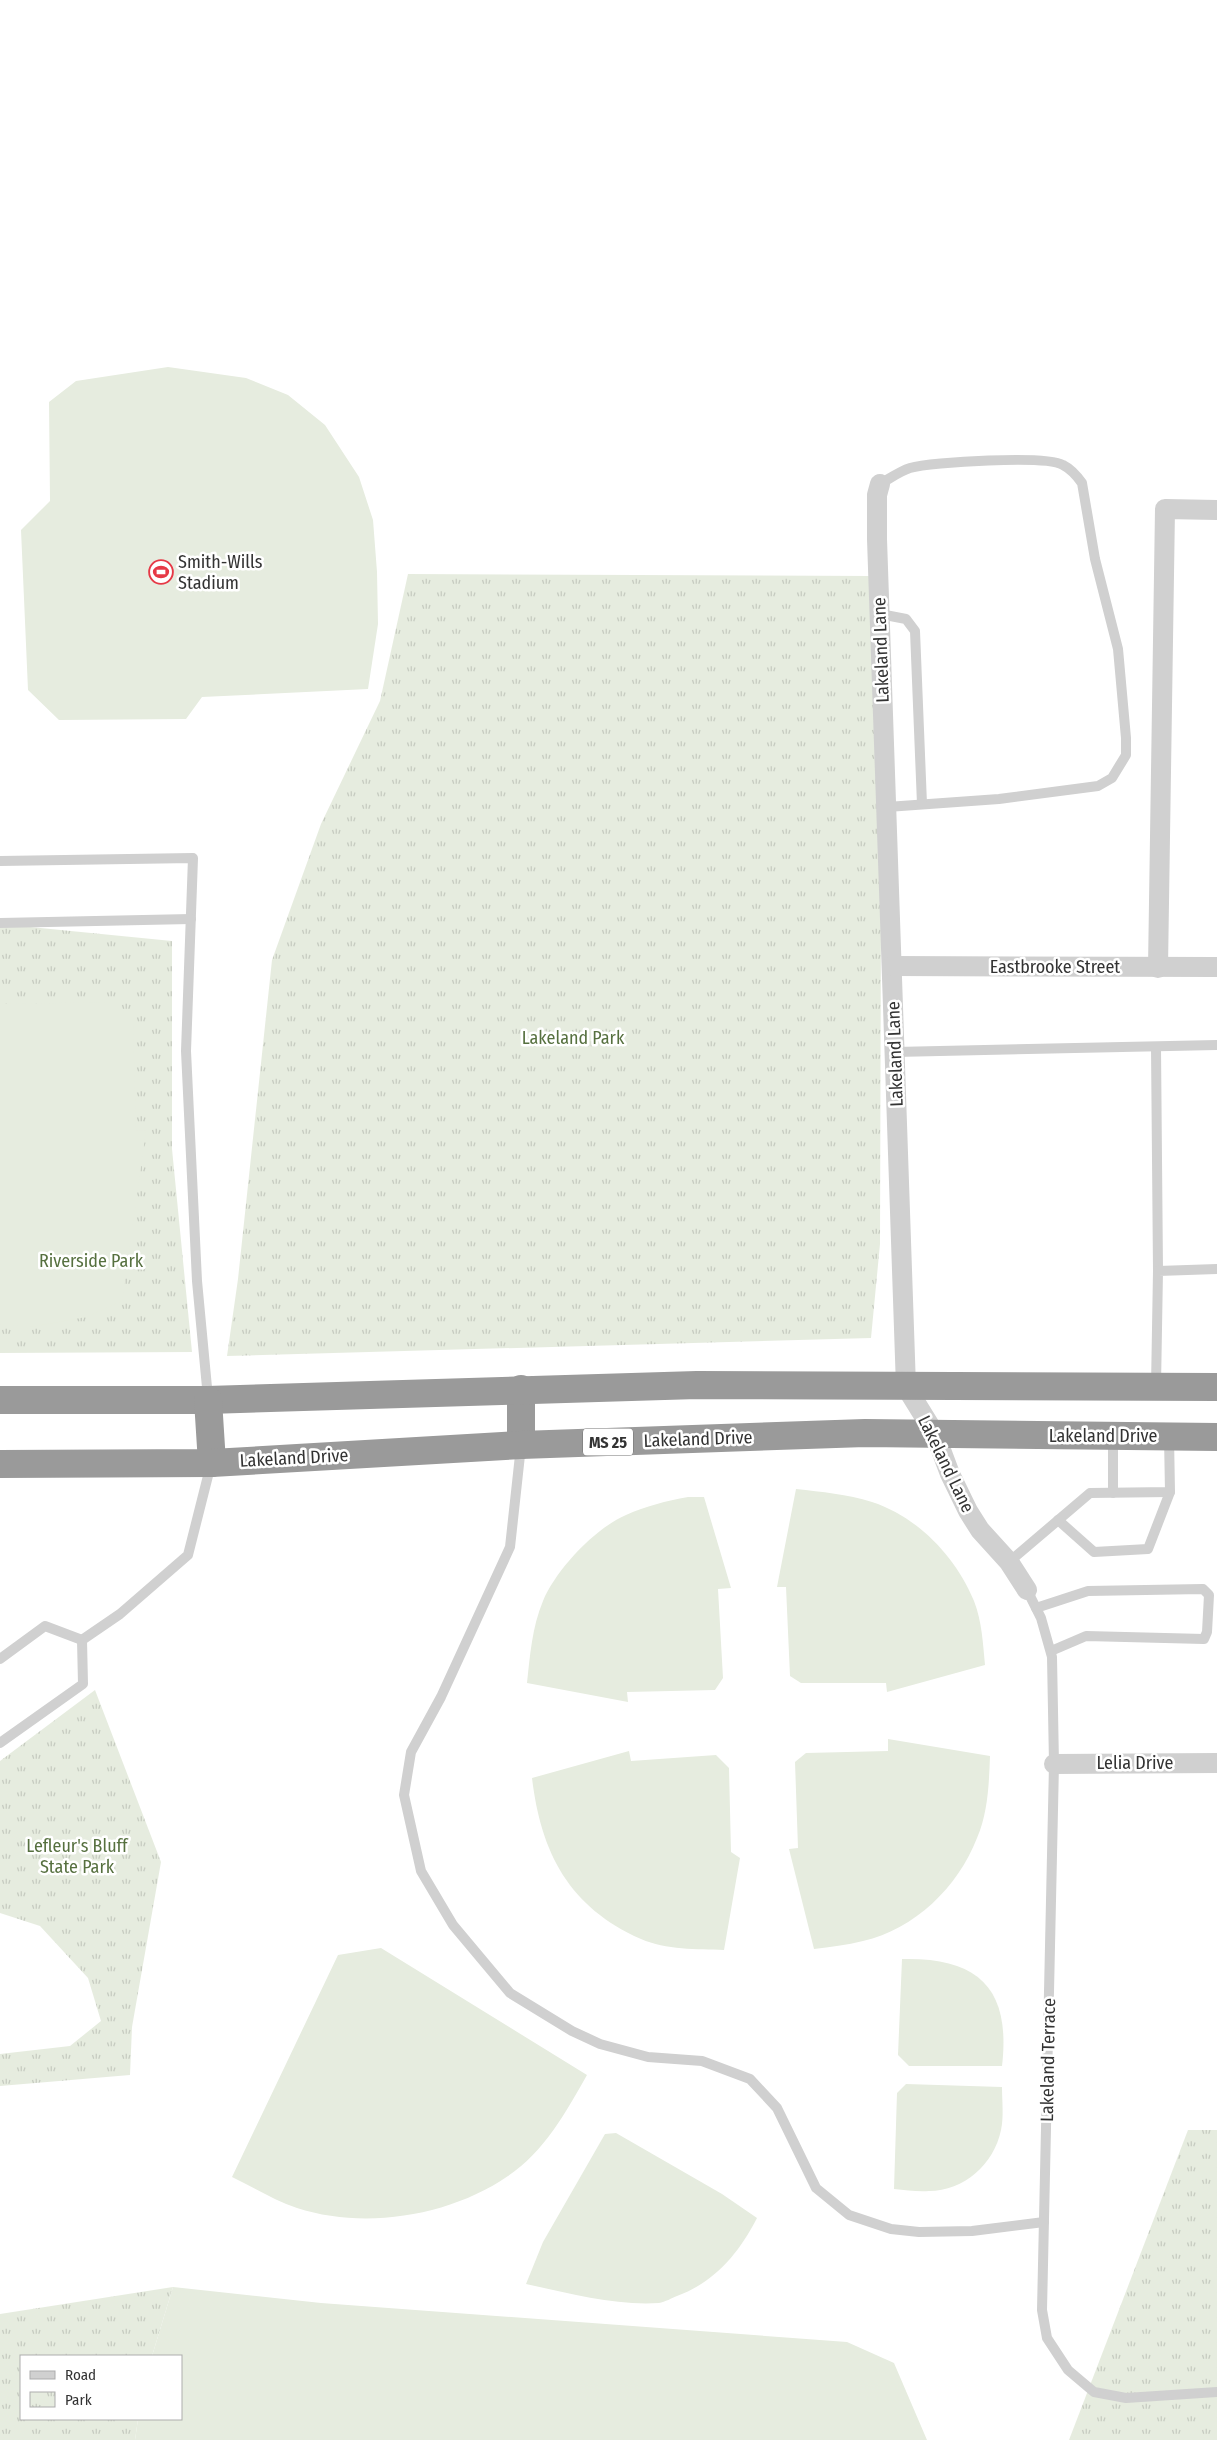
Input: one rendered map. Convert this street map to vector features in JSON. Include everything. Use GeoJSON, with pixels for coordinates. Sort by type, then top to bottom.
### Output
{"type":"FeatureCollection","features":[{"type":"Feature","properties":{"kind":"highway"},"geometry":{"type":"LineString","coordinates":[[0,1400],[208,1400],[697,1385],[1217,1387]]}},
{"type":"Feature","properties":{"kind":"highway"},"geometry":{"type":"LineString","coordinates":[[521,1389],[521,1445]]}},
{"type":"Feature","properties":{"kind":"highway"},"geometry":{"type":"LineString","coordinates":[[208,1400],[212,1463]]}},
{"type":"Feature","properties":{"kind":"highway","name":"Lakeland Drive"},"geometry":{"type":"LineString","coordinates":[[0,1464],[212,1463],[521,1445],[865,1433],[1217,1437]]}},
{"type":"Feature","properties":{"kind":"street","name":"Lakeland Lane"},"geometry":{"type":"LineString","coordinates":[[880,484],[877,516],[906,1386],[935,1434],[950,1474],[968,1511],[980,1530],[1009,1562],[1027,1590]]}},
{"type":"Feature","properties":{"kind":"street"},"geometry":{"type":"LineString","coordinates":[[1158,968],[1165,509],[1217,510]]}},
{"type":"Feature","properties":{"kind":"street","name":"Eastbrooke Street"},"geometry":{"type":"LineString","coordinates":[[892,966],[1217,967]]}},
{"type":"Feature","properties":{"kind":"street","name":"Lelia Drive"},"geometry":{"type":"LineString","coordinates":[[1054,1764],[1217,1763]]}},
{"type":"Feature","properties":{"kind":"lane"},"geometry":{"type":"LineString","coordinates":[[880,484],[909,468],[931,464],[1044,460],[1062,464],[1075,474],[1082,483],[1095,559],[1118,649],[1123,694],[1126,755],[1112,778],[1098,786],[999,799],[887,807]]}},
{"type":"Feature","properties":{"kind":"lane"},"geometry":{"type":"LineString","coordinates":[[880,614],[906,618],[914,631],[922,804]]}},
{"type":"Feature","properties":{"kind":"lane"},"geometry":{"type":"LineString","coordinates":[[0,861],[193,858],[186,1051],[197,1281],[208,1400]]}},
{"type":"Feature","properties":{"kind":"lane"},"geometry":{"type":"LineString","coordinates":[[0,923],[191,919]]}},
{"type":"Feature","properties":{"kind":"lane"},"geometry":{"type":"LineString","coordinates":[[895,1052],[1217,1045]]}},
{"type":"Feature","properties":{"kind":"lane"},"geometry":{"type":"LineString","coordinates":[[1156,1046],[1158,1271],[1156,1387]]}},
{"type":"Feature","properties":{"kind":"lane"},"geometry":{"type":"LineString","coordinates":[[1158,1271],[1217,1269]]}},
{"type":"Feature","properties":{"kind":"lane"},"geometry":{"type":"LineString","coordinates":[[1113,1436],[1113,1493]]}},
{"type":"Feature","properties":{"kind":"lane"},"geometry":{"type":"LineString","coordinates":[[1058,1520],[1094,1552],[1148,1549],[1170,1492],[1169,1436]]}},
{"type":"Feature","properties":{"kind":"lane"},"geometry":{"type":"LineString","coordinates":[[521,1445],[510,1547],[441,1697],[411,1752],[404,1795],[421,1871],[453,1925],[510,1993],[572,2031],[600,2044],[648,2057],[702,2061],[750,2079],[777,2108],[816,2188],[850,2215],[891,2229],[919,2232],[972,2231],[1044,2222]]}},
{"type":"Feature","properties":{"kind":"lane"},"geometry":{"type":"LineString","coordinates":[[82,1640],[120,1614],[188,1555],[212,1463]]}},
{"type":"Feature","properties":{"kind":"lane"},"geometry":{"type":"LineString","coordinates":[[1009,1562],[1090,1493],[1170,1492]]}},
{"type":"Feature","properties":{"kind":"lane","name":"Lakeland Terrace"},"geometry":{"type":"LineString","coordinates":[[1027,1590],[1036,1608],[1050,1652],[1054,1764],[1044,2222],[1044,2319],[1047,2338],[1068,2370],[1094,2392],[1126,2398],[1217,2392]]}},
{"type":"Feature","properties":{"kind":"lane"},"geometry":{"type":"LineString","coordinates":[[1036,1608],[1088,1591],[1204,1590],[1209,1595],[1207,1632],[1204,1639],[1086,1636],[1050,1652]]}},
{"type":"Feature","properties":{"kind":"lane"},"geometry":{"type":"LineString","coordinates":[[0,1659],[45,1626],[82,1640]]}},
{"type":"Feature","properties":{"kind":"lane"},"geometry":{"type":"LineString","coordinates":[[0,1743],[83,1684],[82,1640]]}},
{"type":"Feature","properties":{"kind":"green space","name":"Smith-Wills Stadium"},"geometry":{"type":"Polygon","coordinates":[[[168,367],[246,378],[288,395],[325,425],[359,477],[373,520],[377,572],[378,624],[368,689],[202,697],[186,719],[59,720],[28,690],[21,530],[50,501],[49,402],[76,381],[168,367]]]}},
{"type":"Feature","properties":{"kind":"green space","name":"Lakeland Park"},"geometry":{"type":"Polygon","coordinates":[[[408,574],[869,576],[881,916],[880,1244],[871,1338],[227,1356],[238,1279],[272,960],[321,824],[380,701],[408,574]]]}},
{"type":"Feature","properties":{"kind":"green space","name":"Riverside Park"},"geometry":{"type":"Polygon","coordinates":[[[0,924],[172,941],[172,1149],[192,1352],[0,1353],[0,924]]]}},
{"type":"Feature","properties":{"kind":"green space"},"geometry":{"type":"Polygon","coordinates":[[[4,995],[4,1004],[111,1002],[133,1022],[136,1130],[146,1131],[122,1301],[86,1317],[31,1327],[0,1324],[0,996],[4,995]]]}},
{"type":"Feature","properties":{"kind":"green space"},"geometry":{"type":"Polygon","coordinates":[[[796,1489],[863,1499],[889,1509],[920,1528],[946,1554],[957,1569],[974,1601],[983,1641],[985,1665],[887,1692],[886,1683],[801,1683],[790,1676],[786,1587],[777,1587],[796,1489]]]}},
{"type":"Feature","properties":{"kind":"green space"},"geometry":{"type":"Polygon","coordinates":[[[688,1497],[704,1497],[731,1588],[718,1589],[723,1678],[715,1690],[627,1692],[628,1702],[527,1683],[532,1642],[539,1611],[557,1576],[577,1552],[601,1530],[626,1515],[649,1506],[688,1497]]]}},
{"type":"Feature","properties":{"kind":"green space","name":"Lefleur's Bluff State Park"},"geometry":{"type":"Polygon","coordinates":[[[95,1690],[161,1862],[132,2027],[130,2075],[0,2086],[0,2054],[70,2046],[101,2021],[88,1978],[40,1926],[0,1913],[0,1761],[95,1690]]]}},
{"type":"Feature","properties":{"kind":"green space"},"geometry":{"type":"Polygon","coordinates":[[[888,1739],[990,1756],[987,1798],[981,1828],[969,1856],[958,1873],[946,1889],[917,1916],[900,1927],[882,1935],[851,1944],[814,1949],[789,1849],[798,1848],[795,1762],[806,1753],[888,1751],[888,1739]]]}},
{"type":"Feature","properties":{"kind":"green space"},"geometry":{"type":"Polygon","coordinates":[[[629,1751],[631,1761],[716,1755],[729,1768],[731,1852],[740,1858],[724,1950],[682,1948],[651,1943],[616,1926],[595,1911],[577,1894],[563,1875],[551,1853],[536,1805],[532,1778],[629,1751]]]}},
{"type":"Feature","properties":{"kind":"green space"},"geometry":{"type":"Polygon","coordinates":[[[381,1948],[587,2075],[562,2117],[533,2155],[508,2176],[485,2190],[434,2210],[378,2218],[350,2218],[323,2215],[297,2208],[272,2198],[232,2177],[338,1955],[381,1948]]]}},
{"type":"Feature","properties":{"kind":"green space"},"geometry":{"type":"Polygon","coordinates":[[[902,1959],[929,1960],[951,1964],[970,1972],[984,1983],[995,1998],[1001,2017],[1003,2039],[1002,2066],[909,2066],[898,2055],[902,1959]]]}},
{"type":"Feature","properties":{"kind":"green space"},"geometry":{"type":"Polygon","coordinates":[[[906,2084],[1002,2087],[1002,2120],[997,2142],[992,2154],[984,2164],[965,2181],[942,2190],[894,2189],[897,2093],[906,2084]]]}},
{"type":"Feature","properties":{"kind":"green space"},"geometry":{"type":"Polygon","coordinates":[[[1188,2130],[1217,2130],[1217,2440],[1069,2440],[1188,2130]]]}},
{"type":"Feature","properties":{"kind":"green space"},"geometry":{"type":"Polygon","coordinates":[[[616,2133],[722,2194],[757,2218],[750,2231],[734,2254],[703,2283],[659,2303],[609,2301],[526,2284],[543,2242],[605,2134],[616,2133]]]}},
{"type":"Feature","properties":{"kind":"green space"},"geometry":{"type":"Polygon","coordinates":[[[173,2287],[152,2355],[20,2355],[20,2420],[138,2420],[135,2440],[0,2440],[0,2314],[173,2287]]]}},
{"type":"Feature","properties":{"kind":"green space"},"geometry":{"type":"Polygon","coordinates":[[[173,2287],[321,2303],[847,2342],[894,2363],[927,2440],[135,2440],[138,2420],[182,2420],[182,2355],[152,2355],[173,2287]]]}},
{"type":"Feature","properties":{"kind":"place","name":"Smith-Wills Stadium"},"geometry":{"type":"Point","coordinates":[161,572]}}]}
